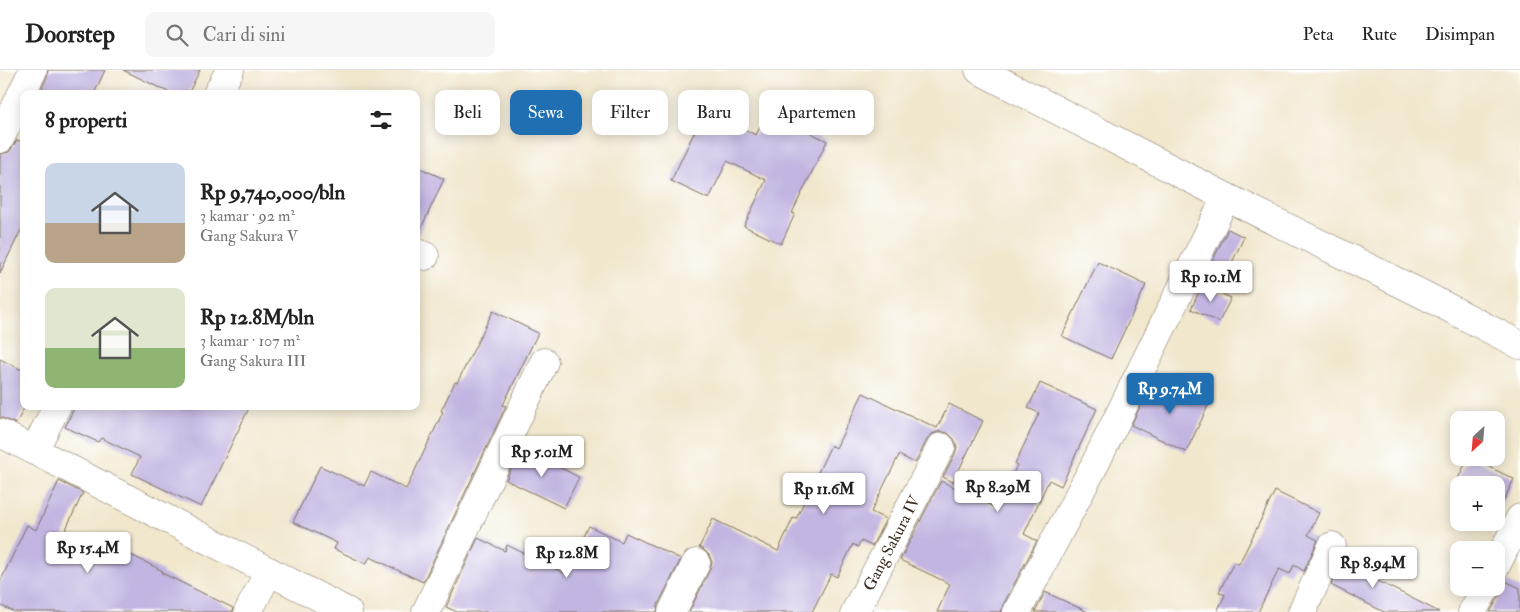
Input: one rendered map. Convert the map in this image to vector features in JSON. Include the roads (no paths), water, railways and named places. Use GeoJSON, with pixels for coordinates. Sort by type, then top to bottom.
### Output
{"type":"FeatureCollection","features":[{"type":"Feature","properties":{"kind":"street"},"geometry":{"type":"LineString","coordinates":[[23,90],[32,70]]}},
{"type":"Feature","properties":{"kind":"street"},"geometry":{"type":"LineString","coordinates":[[219,90],[230,70]]}},
{"type":"Feature","properties":{"kind":"street"},"geometry":{"type":"LineString","coordinates":[[979,70],[1520,345]]}},
{"type":"Feature","properties":{"kind":"street"},"geometry":{"type":"LineString","coordinates":[[0,139],[20,96]]}},
{"type":"Feature","properties":{"kind":"street"},"geometry":{"type":"LineString","coordinates":[[1017,612],[1096,462],[1226,197]]}},
{"type":"Feature","properties":{"kind":"street"},"geometry":{"type":"LineString","coordinates":[[426,612],[544,362]]}},
{"type":"Feature","properties":{"kind":"street"},"geometry":{"type":"LineString","coordinates":[[34,451],[55,410]]}},
{"type":"Feature","properties":{"kind":"street"},"geometry":{"type":"LineString","coordinates":[[0,434],[348,612]]}},
{"type":"Feature","properties":{"kind":"street","name":"Gang Sakura IV"},"geometry":{"type":"LineString","coordinates":[[855,612],[941,447]]}},
{"type":"Feature","properties":{"kind":"street"},"geometry":{"type":"LineString","coordinates":[[1505,548],[1520,518]]}},
{"type":"Feature","properties":{"kind":"street"},"geometry":{"type":"LineString","coordinates":[[1302,612],[1332,546]]}},
{"type":"Feature","properties":{"kind":"street"},"geometry":{"type":"LineString","coordinates":[[672,612],[696,563]]}},
{"type":"Feature","properties":{"kind":"street"},"geometry":{"type":"LineString","coordinates":[[248,612],[269,571]]}},
{"type":"Feature","properties":{"kind":"street"},"geometry":{"type":"LineString","coordinates":[[1472,612],[1481,596]]}}]}
